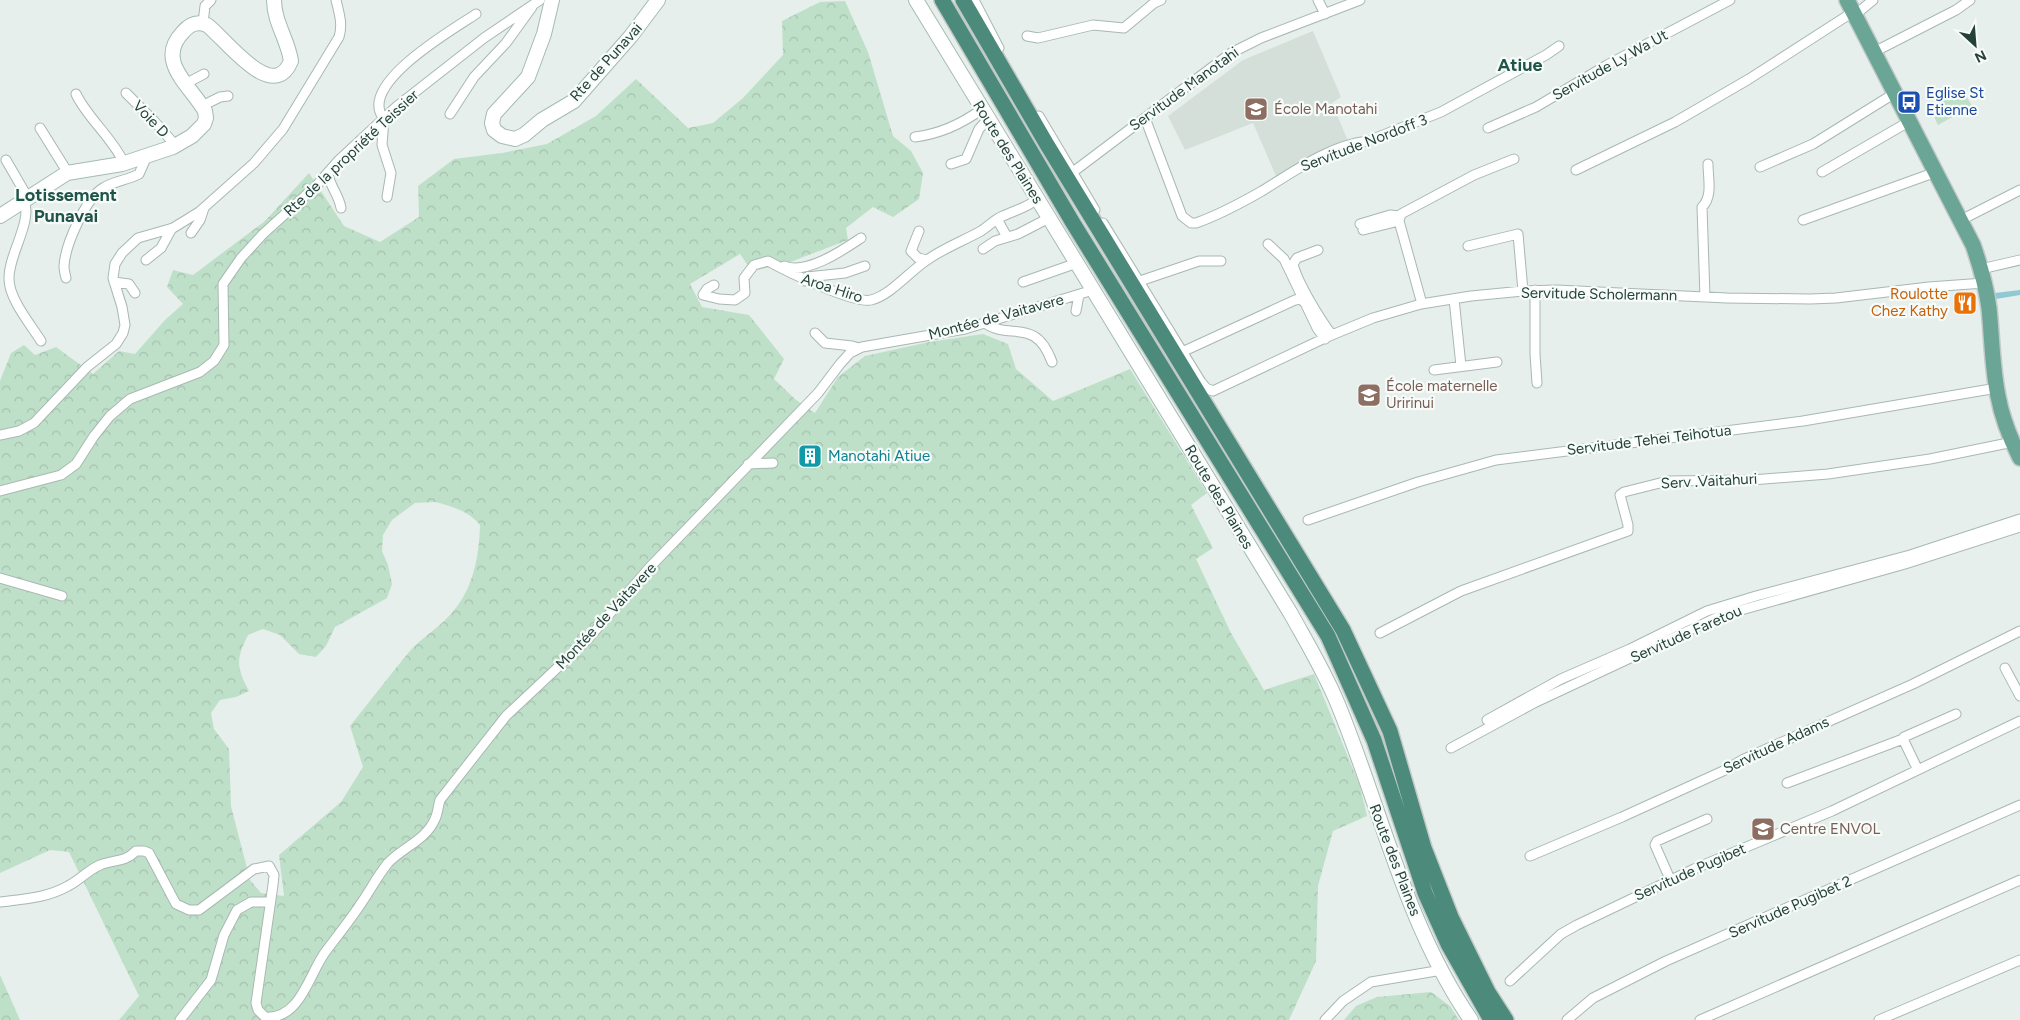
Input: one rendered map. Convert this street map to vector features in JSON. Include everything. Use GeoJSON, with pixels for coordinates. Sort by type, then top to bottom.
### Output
{"type":"FeatureCollection","features":[{"type":"Feature","properties":{"kind":"highway","name":"Route des Plaines"},"geometry":{"type":"LineString","coordinates":[[942,0],[1073,223],[1328,636],[1374,740],[1425,894],[1448,944],[1491,1020]]}},
{"type":"Feature","properties":{"kind":"highway","name":"Route des Plaines"},"geometry":{"type":"LineString","coordinates":[[962,0],[1046,143],[1343,630],[1390,731],[1424,848],[1451,917],[1488,992],[1506,1020]]}},
{"type":"Feature","properties":{"kind":"main road"},"geometry":{"type":"LineString","coordinates":[[0,216],[68,173],[124,163],[176,146],[192,136],[204,124],[206,118],[202,106],[185,84],[173,62],[171,49],[188,26],[197,23],[204,24],[215,30],[257,71],[265,75],[278,75],[287,69],[291,61],[288,46],[276,18],[274,0]]}},
{"type":"Feature","properties":{"kind":"main road","name":"Rte de Punavai"},"geometry":{"type":"LineString","coordinates":[[552,0],[542,41],[528,77],[494,114],[492,123],[494,130],[502,136],[515,139],[524,135],[542,120],[574,100],[631,36],[658,0]]}},
{"type":"Feature","properties":{"kind":"main road","name":"Route des Plaines"},"geometry":{"type":"LineString","coordinates":[[916,0],[1291,614],[1319,664],[1348,729],[1409,900],[1442,970],[1471,1020]]}},
{"type":"Feature","properties":{"kind":"main road"},"geometry":{"type":"LineString","coordinates":[[1852,9],[1973,244],[1983,276],[1989,308],[1997,388],[2002,415],[2020,458]]}},
{"type":"Feature","properties":{"kind":"street"},"geometry":{"type":"LineString","coordinates":[[204,24],[205,6],[211,0]]}},
{"type":"Feature","properties":{"kind":"street"},"geometry":{"type":"LineString","coordinates":[[0,435],[19,431],[34,423],[87,367],[112,348],[120,339],[125,325],[113,271],[122,252],[138,238],[172,228],[204,208],[254,163],[278,136],[339,37],[342,29],[336,0]]}},
{"type":"Feature","properties":{"kind":"street"},"geometry":{"type":"LineString","coordinates":[[450,114],[474,77],[506,43],[539,0]]}},
{"type":"Feature","properties":{"kind":"street","name":"Rte de la propriété Teissier"},"geometry":{"type":"LineString","coordinates":[[0,491],[61,475],[76,464],[110,416],[130,399],[200,372],[214,361],[224,345],[223,284],[229,272],[249,249],[384,119],[484,38],[539,0]]}},
{"type":"Feature","properties":{"kind":"street"},"geometry":{"type":"LineString","coordinates":[[974,0],[1016,80],[1182,352],[1295,300],[1300,299],[1304,302]]}},
{"type":"Feature","properties":{"kind":"street"},"geometry":{"type":"LineString","coordinates":[[1027,36],[1038,38],[1093,25],[1124,28],[1154,3],[1161,0]]}},
{"type":"Feature","properties":{"kind":"street"},"geometry":{"type":"LineString","coordinates":[[1318,0],[1325,14]]}},
{"type":"Feature","properties":{"kind":"street","name":"Servitude Manotahi"},"geometry":{"type":"LineString","coordinates":[[1073,172],[1243,46],[1360,0]]}},
{"type":"Feature","properties":{"kind":"street","name":"Servitude Ly Wa Ut"},"geometry":{"type":"LineString","coordinates":[[1488,128],[1536,107],[1607,64],[1730,0]]}},
{"type":"Feature","properties":{"kind":"street"},"geometry":{"type":"LineString","coordinates":[[1576,170],[1675,122],[1749,79],[1865,0]]}},
{"type":"Feature","properties":{"kind":"street"},"geometry":{"type":"LineString","coordinates":[[1852,9],[1873,0]]}},
{"type":"Feature","properties":{"kind":"street"},"geometry":{"type":"LineString","coordinates":[[1874,52],[1894,40],[1956,10],[1970,0]]}},
{"type":"Feature","properties":{"kind":"street"},"geometry":{"type":"LineString","coordinates":[[387,197],[391,173],[382,145],[384,119],[378,111],[378,100],[394,75],[411,59],[476,14]]}},
{"type":"Feature","properties":{"kind":"street","name":"Servitude Nordoff 3"},"geometry":{"type":"LineString","coordinates":[[1145,118],[1182,216],[1191,223],[1196,223],[1245,200],[1318,158],[1358,142],[1368,141],[1441,112],[1546,55],[1559,46]]}},
{"type":"Feature","properties":{"kind":"street"},"geometry":{"type":"LineString","coordinates":[[185,84],[204,74]]}},
{"type":"Feature","properties":{"kind":"street","name":"Voie D"},"geometry":{"type":"LineString","coordinates":[[126,93],[176,146]]}},
{"type":"Feature","properties":{"kind":"street"},"geometry":{"type":"LineString","coordinates":[[1760,167],[1813,144],[1895,93]]}},
{"type":"Feature","properties":{"kind":"street"},"geometry":{"type":"LineString","coordinates":[[76,94],[81,104],[119,153],[124,163]]}},
{"type":"Feature","properties":{"kind":"street"},"geometry":{"type":"LineString","coordinates":[[202,106],[220,96],[228,96]]}},
{"type":"Feature","properties":{"kind":"street"},"geometry":{"type":"LineString","coordinates":[[915,137],[936,133],[985,114]]}},
{"type":"Feature","properties":{"kind":"street"},"geometry":{"type":"LineString","coordinates":[[951,164],[966,159],[985,114]]}},
{"type":"Feature","properties":{"kind":"street"},"geometry":{"type":"LineString","coordinates":[[1822,172],[1910,121]]}},
{"type":"Feature","properties":{"kind":"street"},"geometry":{"type":"LineString","coordinates":[[40,128],[68,173]]}},
{"type":"Feature","properties":{"kind":"street"},"geometry":{"type":"LineString","coordinates":[[66,278],[64,266],[72,235],[87,204],[102,188],[139,174],[147,156]]}},
{"type":"Feature","properties":{"kind":"street"},"geometry":{"type":"LineString","coordinates":[[1399,219],[1474,174],[1514,159]]}},
{"type":"Feature","properties":{"kind":"street"},"geometry":{"type":"LineString","coordinates":[[6,160],[26,199],[25,214],[8,280],[20,308],[41,341]]}},
{"type":"Feature","properties":{"kind":"street"},"geometry":{"type":"LineString","coordinates":[[1705,297],[1702,207],[1706,204],[1709,194],[1708,164]]}},
{"type":"Feature","properties":{"kind":"street"},"geometry":{"type":"LineString","coordinates":[[1803,220],[1936,172]]}},
{"type":"Feature","properties":{"kind":"street"},"geometry":{"type":"LineString","coordinates":[[328,173],[339,198],[341,208]]}},
{"type":"Feature","properties":{"kind":"street"},"geometry":{"type":"LineString","coordinates":[[1961,220],[2020,190]]}},
{"type":"Feature","properties":{"kind":"street","name":"Aroa Hiro"},"geometry":{"type":"LineString","coordinates":[[754,265],[768,261],[805,281],[861,300],[871,300],[891,290],[901,279],[941,250],[981,231],[997,219],[1028,206],[1037,199]]}},
{"type":"Feature","properties":{"kind":"street"},"geometry":{"type":"LineString","coordinates":[[191,233],[200,220],[204,208]]}},
{"type":"Feature","properties":{"kind":"street"},"geometry":{"type":"LineString","coordinates":[[1362,227],[1390,215],[1399,219]]}},
{"type":"Feature","properties":{"kind":"street"},"geometry":{"type":"LineString","coordinates":[[983,250],[995,241],[1049,218]]}},
{"type":"Feature","properties":{"kind":"street"},"geometry":{"type":"LineString","coordinates":[[997,219],[1007,237]]}},
{"type":"Feature","properties":{"kind":"street"},"geometry":{"type":"LineString","coordinates":[[1399,219],[1422,304]]}},
{"type":"Feature","properties":{"kind":"street"},"geometry":{"type":"LineString","coordinates":[[146,260],[161,248],[172,228]]}},
{"type":"Feature","properties":{"kind":"street"},"geometry":{"type":"LineString","coordinates":[[919,231],[911,251],[918,258],[927,260]]}},
{"type":"Feature","properties":{"kind":"street"},"geometry":{"type":"LineString","coordinates":[[1468,246],[1518,234],[1523,290]]}},
{"type":"Feature","properties":{"kind":"street"},"geometry":{"type":"LineString","coordinates":[[714,285],[702,295],[718,299],[735,300],[745,294],[744,278],[763,257],[793,269],[831,257],[861,238]]}},
{"type":"Feature","properties":{"kind":"street"},"geometry":{"type":"LineString","coordinates":[[1268,244],[1284,258],[1321,334],[1329,337]]}},
{"type":"Feature","properties":{"kind":"street"},"geometry":{"type":"LineString","coordinates":[[1318,250],[1298,258],[1293,264],[1329,337]]}},
{"type":"Feature","properties":{"kind":"street"},"geometry":{"type":"LineString","coordinates":[[1140,282],[1199,262],[1221,260]]}},
{"type":"Feature","properties":{"kind":"street","name":"Servitude Scholermann"},"geometry":{"type":"LineString","coordinates":[[1182,352],[1200,382],[1209,390],[1217,390],[1374,318],[1422,304],[1454,298],[1535,290],[1705,297],[1836,298],[1929,287],[1983,276],[2020,260]]}},
{"type":"Feature","properties":{"kind":"street"},"geometry":{"type":"LineString","coordinates":[[1023,282],[1077,263]]}},
{"type":"Feature","properties":{"kind":"street"},"geometry":{"type":"LineString","coordinates":[[805,281],[807,277],[844,273],[865,266]]}},
{"type":"Feature","properties":{"kind":"street"},"geometry":{"type":"LineString","coordinates":[[114,282],[129,284],[135,293]]}},
{"type":"Feature","properties":{"kind":"street","name":"Montée de Vaitavere"},"geometry":{"type":"LineString","coordinates":[[270,902],[257,994],[257,1007],[265,1017],[278,1016],[290,1010],[304,991],[322,955],[389,862],[428,829],[436,817],[440,800],[506,716],[593,634],[649,568],[818,393],[850,353],[858,348],[965,329],[1093,290]]}},
{"type":"Feature","properties":{"kind":"street"},"geometry":{"type":"LineString","coordinates":[[1535,290],[1537,383]]}},
{"type":"Feature","properties":{"kind":"street"},"geometry":{"type":"LineString","coordinates":[[1076,311],[1079,295]]}},
{"type":"Feature","properties":{"kind":"street"},"geometry":{"type":"LineString","coordinates":[[1454,298],[1461,366]]}},
{"type":"Feature","properties":{"kind":"street"},"geometry":{"type":"LineString","coordinates":[[985,323],[994,328],[1016,330],[1031,334],[1041,344],[1052,362]]}},
{"type":"Feature","properties":{"kind":"street"},"geometry":{"type":"LineString","coordinates":[[815,333],[826,343],[858,348]]}},
{"type":"Feature","properties":{"kind":"street"},"geometry":{"type":"LineString","coordinates":[[1434,370],[1498,362]]}},
{"type":"Feature","properties":{"kind":"street","name":"Servitude Tehei Teihotua"},"geometry":{"type":"LineString","coordinates":[[1308,520],[1418,482],[1496,460],[1803,421],[1997,388]]}},
{"type":"Feature","properties":{"kind":"street","name":"Serv .Vaitahuri"},"geometry":{"type":"LineString","coordinates":[[1380,633],[1460,592],[1628,531],[1620,495],[1624,492],[1668,481],[1752,480],[1828,474],[1930,459],[2013,442]]}},
{"type":"Feature","properties":{"kind":"street"},"geometry":{"type":"LineString","coordinates":[[748,464],[773,463]]}},
{"type":"Feature","properties":{"kind":"street","name":"Servitude Faretou"},"geometry":{"type":"LineString","coordinates":[[1488,720],[1561,679],[1630,649],[1707,611],[1916,553],[2020,519]]}},
{"type":"Feature","properties":{"kind":"street","name":"Servitude Faretou"},"geometry":{"type":"LineString","coordinates":[[1451,748],[1534,703],[1720,616],[1905,564],[2020,527]]}},
{"type":"Feature","properties":{"kind":"street"},"geometry":{"type":"LineString","coordinates":[[0,578],[62,596]]}},
{"type":"Feature","properties":{"kind":"street","name":"Servitude Adams"},"geometry":{"type":"LineString","coordinates":[[1530,856],[1622,817],[1723,771],[1744,759],[1913,684],[2020,631]]}},
{"type":"Feature","properties":{"kind":"street"},"geometry":{"type":"LineString","coordinates":[[2005,668],[2020,696]]}},
{"type":"Feature","properties":{"kind":"street"},"geometry":{"type":"LineString","coordinates":[[1787,783],[1903,739],[1907,735],[1956,714]]}},
{"type":"Feature","properties":{"kind":"street","name":"Servitude Pugibet"},"geometry":{"type":"LineString","coordinates":[[1510,980],[1561,934],[1670,880],[1832,810],[2020,721]]}},
{"type":"Feature","properties":{"kind":"street"},"geometry":{"type":"LineString","coordinates":[[1903,739],[1916,766],[1916,770]]}},
{"type":"Feature","properties":{"kind":"street","name":"Servitude Pugibet 2"},"geometry":{"type":"LineString","coordinates":[[1566,1020],[1593,998],[1666,961],[2020,805]]}},
{"type":"Feature","properties":{"kind":"street"},"geometry":{"type":"LineString","coordinates":[[1670,880],[1655,845],[1657,841],[1707,819]]}},
{"type":"Feature","properties":{"kind":"street"},"geometry":{"type":"LineString","coordinates":[[0,902],[41,897],[69,886],[88,870],[106,863],[128,859],[136,851],[144,851],[149,853],[176,904],[189,910],[199,910],[254,869],[269,866],[274,876],[270,902],[251,902],[237,910],[224,935],[210,984],[180,1020]]}},
{"type":"Feature","properties":{"kind":"street"},"geometry":{"type":"LineString","coordinates":[[1700,1020],[2020,880]]}},
{"type":"Feature","properties":{"kind":"street"},"geometry":{"type":"LineString","coordinates":[[1879,1020],[2020,960]]}},
{"type":"Feature","properties":{"kind":"street"},"geometry":{"type":"LineString","coordinates":[[1325,1020],[1343,1001],[1370,982],[1442,970]]}},
{"type":"Feature","properties":{"kind":"shaded area","name":"École Manotahi"},"geometry":{"type":"Polygon","coordinates":[[[1313,31],[1341,97],[1332,103],[1348,141],[1276,176],[1253,123],[1185,150],[1168,116],[1243,60],[1313,31]]]}},
{"type":"Feature","properties":{"kind":"green space"},"geometry":{"type":"Polygon","coordinates":[[[845,1],[868,52],[893,136],[911,151],[923,173],[919,199],[893,217],[873,207],[846,228],[848,240],[785,264],[752,271],[740,254],[690,284],[702,307],[749,315],[784,359],[774,379],[796,400],[815,413],[838,377],[865,356],[929,342],[983,334],[1008,344],[1016,369],[1053,401],[1130,369],[1207,493],[1191,505],[1213,548],[1196,559],[1231,633],[1264,690],[1314,674],[1360,786],[1367,816],[1333,831],[1318,886],[1316,961],[1289,1020],[119,1020],[139,996],[69,852],[50,850],[0,873],[0,381],[11,353],[24,345],[35,355],[56,347],[93,374],[119,351],[135,354],[165,320],[183,304],[167,287],[173,270],[193,275],[265,221],[309,173],[344,226],[380,242],[419,217],[418,186],[454,159],[502,153],[547,144],[596,116],[636,79],[688,128],[713,123],[743,98],[783,55],[782,21],[820,2],[845,1]],[[435,502],[415,503],[392,520],[383,535],[382,551],[388,565],[392,584],[387,598],[335,627],[326,646],[316,657],[299,654],[280,635],[263,629],[248,635],[241,651],[239,663],[242,676],[249,691],[236,697],[220,700],[211,713],[214,729],[229,749],[231,806],[250,880],[261,893],[284,896],[279,855],[341,802],[363,767],[350,726],[409,652],[449,616],[464,596],[469,585],[476,562],[480,525],[471,516],[453,507],[435,502]]]}},
{"type":"Feature","properties":{"kind":"green space"},"geometry":{"type":"Polygon","coordinates":[[[1963,90],[1972,106],[1938,125],[1930,108],[1963,90]]]}},
{"type":"Feature","properties":{"kind":"green space"},"geometry":{"type":"Polygon","coordinates":[[[0,975],[20,1020],[0,1020],[0,975]]]}},
{"type":"Feature","properties":{"kind":"green space"},"geometry":{"type":"Polygon","coordinates":[[[1431,992],[1450,1006],[1459,1020],[1344,1020],[1356,1006],[1377,997],[1431,992]]]}},
{"type":"Feature","properties":{"kind":"water"},"geometry":{"type":"Polygon","coordinates":[[[2020,290],[2020,295],[1996,299],[1995,293],[2020,290]]]}},
{"type":"Feature","properties":{"kind":"place","name":"Eglise St Etienne"},"geometry":{"type":"Point","coordinates":[1909,102]}},
{"type":"Feature","properties":{"kind":"place","name":"École Manotahi"},"geometry":{"type":"Point","coordinates":[1256,109]}},
{"type":"Feature","properties":{"kind":"place","name":"Roulotte Chez Kathy"},"geometry":{"type":"Point","coordinates":[1965,303]}},
{"type":"Feature","properties":{"kind":"place","name":"École maternelle Uririnui"},"geometry":{"type":"Point","coordinates":[1369,395]}},
{"type":"Feature","properties":{"kind":"place","name":"Manotahi Atiue"},"geometry":{"type":"Point","coordinates":[810,456]}},
{"type":"Feature","properties":{"kind":"place","name":"Centre ENVOL"},"geometry":{"type":"Point","coordinates":[1763,829]}},
{"type":"Feature","properties":{"kind":"district","name":"Atiue"},"geometry":{"type":"Point","coordinates":[1520,65]}},
{"type":"Feature","properties":{"kind":"district","name":"Lotissement Punavai"},"geometry":{"type":"Point","coordinates":[66,205]}}]}
